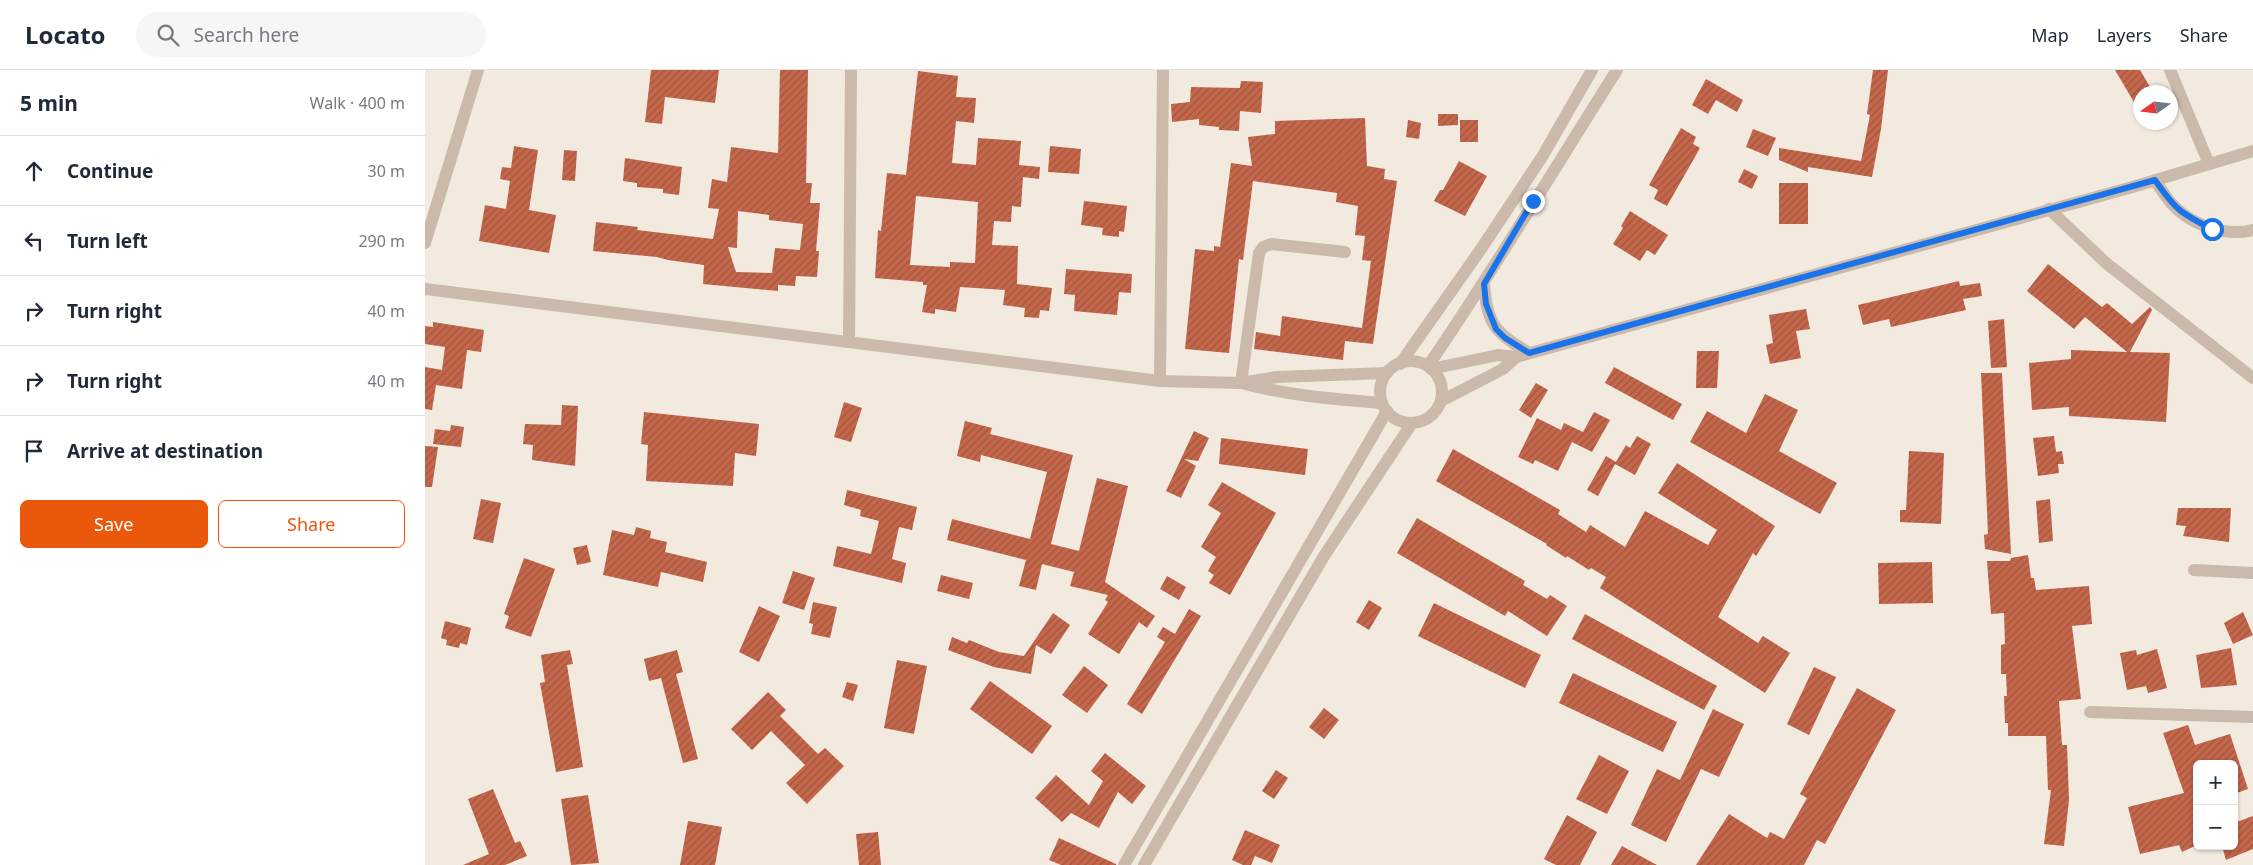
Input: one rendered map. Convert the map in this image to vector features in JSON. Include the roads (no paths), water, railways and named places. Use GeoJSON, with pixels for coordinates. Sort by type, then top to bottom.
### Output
{"type":"FeatureCollection","features":[{"type":"Feature","properties":{"kind":"street"},"geometry":{"type":"LineString","coordinates":[[425,243],[478,70]]}},
{"type":"Feature","properties":{"kind":"street"},"geometry":{"type":"LineString","coordinates":[[849,342],[851,70]]}},
{"type":"Feature","properties":{"kind":"street"},"geometry":{"type":"LineString","coordinates":[[1160,380],[1163,70]]}},
{"type":"Feature","properties":{"kind":"street"},"geometry":{"type":"LineString","coordinates":[[1516,357],[1503,369],[1441,401],[1430,416],[1412,423],[1398,420],[1385,407],[1381,384],[1387,373],[1400,364],[1481,250],[1542,156],[1592,70]]}},
{"type":"Feature","properties":{"kind":"street"},"geometry":{"type":"LineString","coordinates":[[1430,368],[1484,284],[1533,201],[1617,70]]}},
{"type":"Feature","properties":{"kind":"street"},"geometry":{"type":"LineString","coordinates":[[2170,70],[2209,164]]}},
{"type":"Feature","properties":{"kind":"street"},"geometry":{"type":"LineString","coordinates":[[1400,364],[1409,362],[1430,368],[1498,355],[1516,357],[2155,180],[2253,151]]}},
{"type":"Feature","properties":{"kind":"street"},"geometry":{"type":"LineString","coordinates":[[2155,180],[2171,204],[2183,214],[2212,229],[2228,233],[2253,230]]}},
{"type":"Feature","properties":{"kind":"street"},"geometry":{"type":"LineString","coordinates":[[2049,209],[2106,263],[2253,378]]}},
{"type":"Feature","properties":{"kind":"street"},"geometry":{"type":"LineString","coordinates":[[1241,383],[1259,253],[1263,247],[1271,244],[1345,252]]}},
{"type":"Feature","properties":{"kind":"street"},"geometry":{"type":"LineString","coordinates":[[1484,284],[1486,304],[1496,329],[1505,338],[1529,353]]}},
{"type":"Feature","properties":{"kind":"street"},"geometry":{"type":"LineString","coordinates":[[425,289],[1160,380],[1241,383],[1293,394],[1385,407]]}},
{"type":"Feature","properties":{"kind":"street"},"geometry":{"type":"LineString","coordinates":[[1430,368],[1440,384],[1441,401]]}},
{"type":"Feature","properties":{"kind":"street"},"geometry":{"type":"LineString","coordinates":[[1241,383],[1277,377],[1387,373]]}},
{"type":"Feature","properties":{"kind":"street"},"geometry":{"type":"LineString","coordinates":[[1124,865],[1385,407]]}},
{"type":"Feature","properties":{"kind":"street"},"geometry":{"type":"LineString","coordinates":[[1144,865],[1324,556],[1412,423]]}},
{"type":"Feature","properties":{"kind":"street"},"geometry":{"type":"LineString","coordinates":[[2194,570],[2253,573]]}},
{"type":"Feature","properties":{"kind":"street"},"geometry":{"type":"LineString","coordinates":[[2090,712],[2253,717]]}}]}
